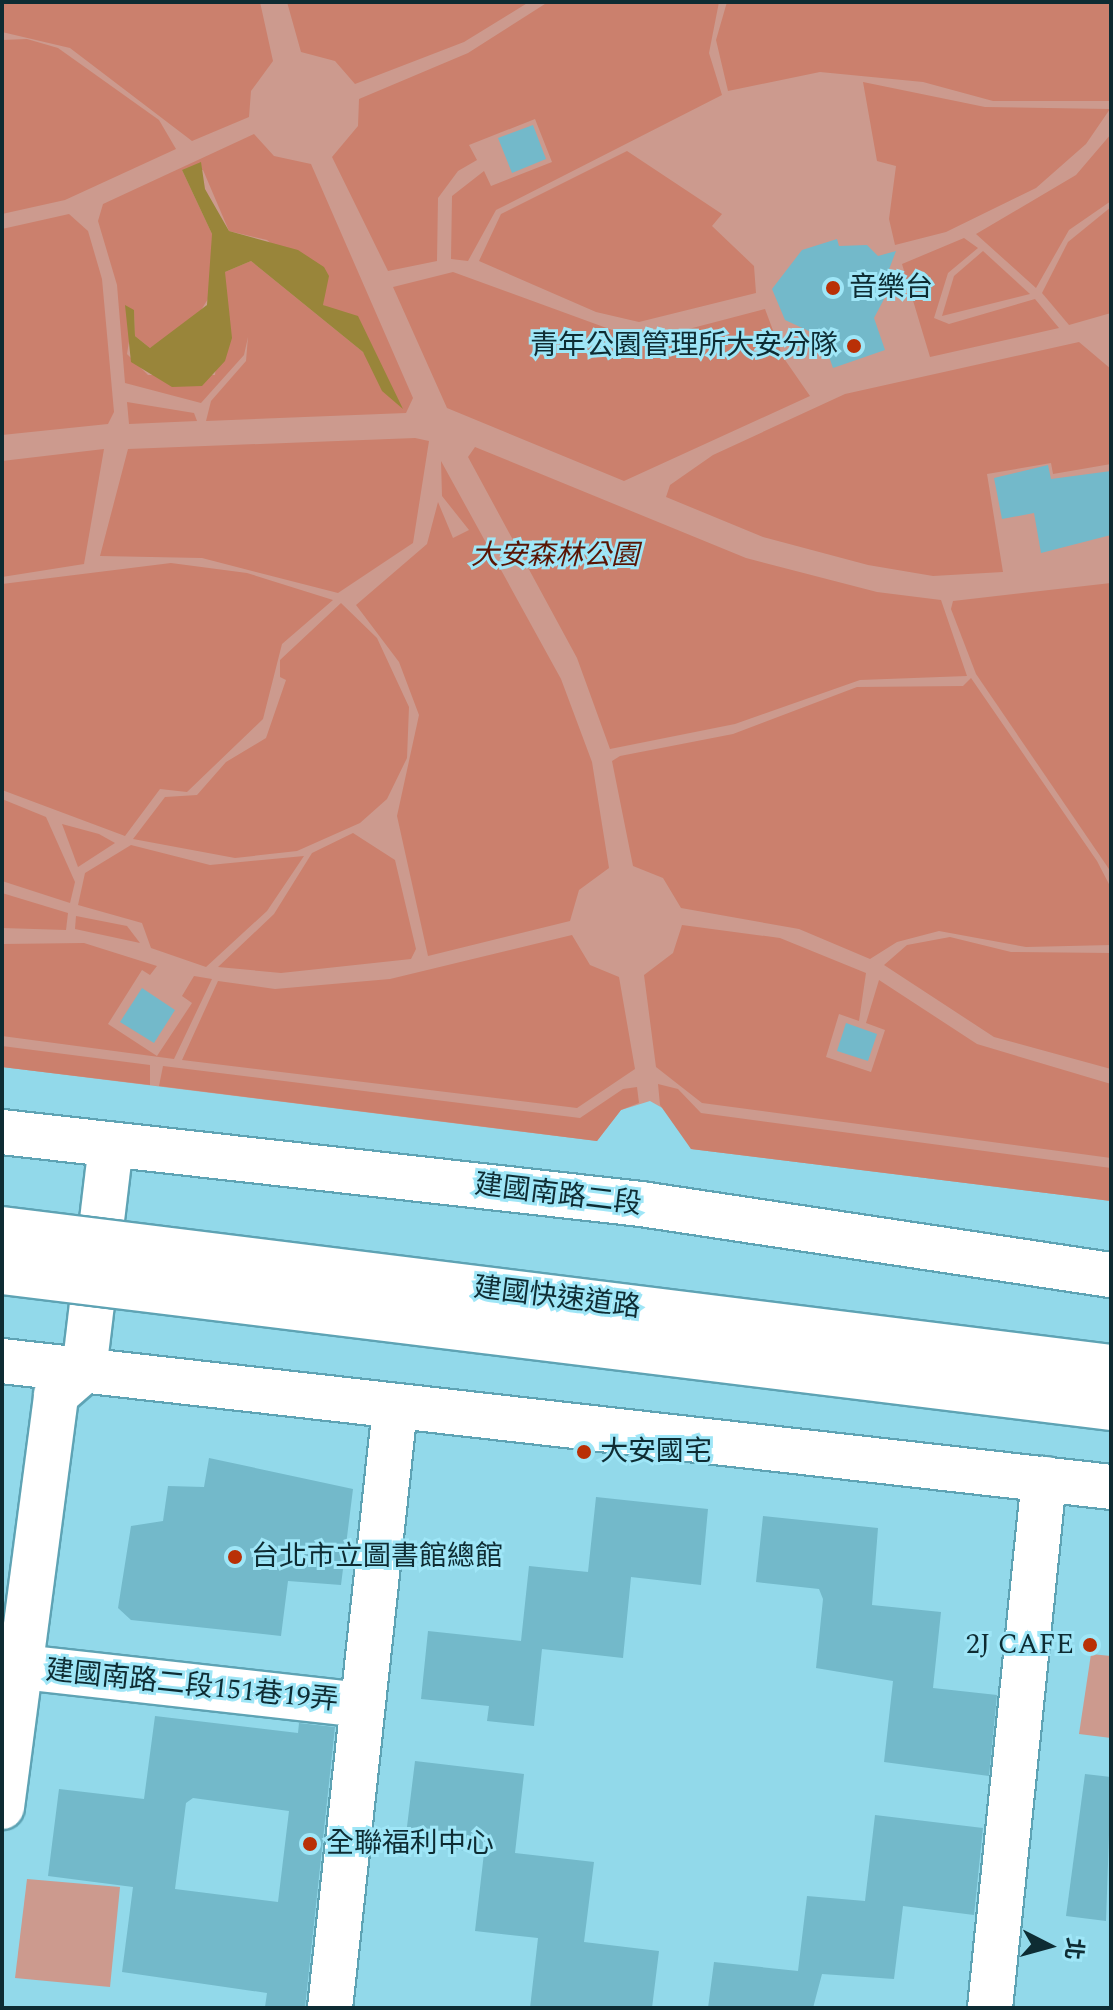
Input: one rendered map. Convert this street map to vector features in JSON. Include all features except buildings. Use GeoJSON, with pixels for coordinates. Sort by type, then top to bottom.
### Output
{"type":"FeatureCollection","features":[{"type":"Feature","properties":{"kind":"main road","name":"建國南路二段"},"geometry":{"type":"LineString","coordinates":[[2,1132],[641,1204],[1111,1275]]}},
{"type":"Feature","properties":{"kind":"main road"},"geometry":{"type":"LineString","coordinates":[[2,1807],[23,1667],[17,1597],[56,1395],[84,1371],[111,1145]]}},
{"type":"Feature","properties":{"kind":"main road"},"geometry":{"type":"LineString","coordinates":[[2,1201],[214,1227],[442,1283]]}},
{"type":"Feature","properties":{"kind":"main road","name":"建國快速道路"},"geometry":{"type":"LineString","coordinates":[[2,1229],[1111,1367]]}},
{"type":"Feature","properties":{"kind":"main road","name":"建國快速道路"},"geometry":{"type":"LineString","coordinates":[[2,1272],[1111,1408]]}},
{"type":"Feature","properties":{"kind":"main road"},"geometry":{"type":"LineString","coordinates":[[2,1361],[1111,1487]]}},
{"type":"Feature","properties":{"kind":"main road"},"geometry":{"type":"LineString","coordinates":[[330,2008],[395,1408]]}},
{"type":"Feature","properties":{"kind":"main road"},"geometry":{"type":"LineString","coordinates":[[990,2008],[1044,1479]]}},
{"type":"Feature","properties":{"kind":"main road","name":"建國南路二段151巷19弄"},"geometry":{"type":"LineString","coordinates":[[23,1667],[361,1705]]}},
{"type":"Feature","properties":{"kind":"green space","name":"大安森林公園"},"geometry":{"type":"Polygon","coordinates":[[[2,2],[1111,2],[1111,1201],[691,1149],[673,1114],[650,1101],[621,1110],[597,1141],[2,1067],[2,2]]]}},
{"type":"Feature","properties":{"kind":"green space"},"geometry":{"type":"Polygon","coordinates":[[[2,2],[260,2],[273,61],[251,91],[249,117],[192,141],[70,48],[2,32],[2,2]]]}},
{"type":"Feature","properties":{"kind":"green space"},"geometry":{"type":"Polygon","coordinates":[[[287,2],[529,2],[464,42],[355,84],[335,61],[301,52],[287,2]]]}},
{"type":"Feature","properties":{"kind":"green space"},"geometry":{"type":"Polygon","coordinates":[[[548,2],[719,2],[709,53],[722,95],[496,210],[468,261],[451,259],[452,196],[484,171],[491,186],[552,162],[535,119],[469,145],[477,160],[458,171],[438,198],[437,261],[388,271],[332,157],[358,126],[359,99],[468,53],[548,2]]]}},
{"type":"Feature","properties":{"kind":"green space"},"geometry":{"type":"Polygon","coordinates":[[[727,2],[1111,2],[1111,101],[993,101],[923,82],[820,72],[728,91],[716,40],[727,2]]]}},
{"type":"Feature","properties":{"kind":"green space"},"geometry":{"type":"Polygon","coordinates":[[[27,39],[58,48],[159,120],[176,149],[65,200],[2,214],[2,40],[27,39]]]}},
{"type":"Feature","properties":{"kind":"green space"},"geometry":{"type":"Polygon","coordinates":[[[863,82],[985,107],[1110,109],[1086,144],[1036,188],[946,232],[895,245],[889,219],[896,166],[877,161],[863,82]]]}},
{"type":"Feature","properties":{"kind":"green space"},"geometry":{"type":"Polygon","coordinates":[[[254,134],[274,156],[311,164],[413,398],[406,413],[206,421],[211,401],[246,361],[248,337],[244,355],[201,403],[125,383],[117,285],[98,221],[103,204],[254,134]],[[182,170],[212,234],[211,294],[195,320],[150,348],[135,336],[134,310],[127,354],[148,375],[215,375],[225,272],[251,261],[363,352],[403,408],[336,311],[323,305],[324,288],[267,240],[229,231],[203,170],[182,170]]]}},
{"type":"Feature","properties":{"kind":"green space"},"geometry":{"type":"Polygon","coordinates":[[[1111,134],[1111,201],[1069,230],[1036,288],[976,234],[1076,175],[1111,134]]]}},
{"type":"Feature","properties":{"kind":"green space"},"geometry":{"type":"Polygon","coordinates":[[[627,151],[722,214],[712,226],[754,266],[756,293],[639,322],[596,312],[479,261],[501,214],[627,151]]]}},
{"type":"Feature","properties":{"kind":"green space"},"geometry":{"type":"Polygon","coordinates":[[[1111,207],[1111,313],[1069,325],[1042,293],[1068,242],[1111,207]]]}},
{"type":"Feature","properties":{"kind":"green space"},"geometry":{"type":"Polygon","coordinates":[[[69,214],[88,231],[102,279],[114,412],[108,424],[2,435],[2,229],[69,214]]]}},
{"type":"Feature","properties":{"kind":"green space"},"geometry":{"type":"Polygon","coordinates":[[[964,238],[978,248],[948,273],[934,318],[949,324],[1035,299],[1059,328],[930,357],[902,264],[964,238]]]}},
{"type":"Feature","properties":{"kind":"green space"},"geometry":{"type":"Polygon","coordinates":[[[983,251],[1030,294],[942,316],[954,276],[983,251]]]}},
{"type":"Feature","properties":{"kind":"green space"},"geometry":{"type":"Polygon","coordinates":[[[453,272],[623,334],[681,331],[765,309],[783,357],[810,396],[624,481],[447,408],[393,287],[453,272]]]}},
{"type":"Feature","properties":{"kind":"green space"},"geometry":{"type":"Polygon","coordinates":[[[1079,342],[1111,369],[1111,464],[1053,474],[1051,463],[987,474],[1003,572],[933,576],[868,565],[763,537],[666,497],[670,485],[713,455],[845,394],[1079,342]]]}},
{"type":"Feature","properties":{"kind":"green space"},"geometry":{"type":"Polygon","coordinates":[[[127,402],[194,413],[197,421],[129,424],[127,402]]]}},
{"type":"Feature","properties":{"kind":"green space"},"geometry":{"type":"Polygon","coordinates":[[[415,438],[429,441],[413,543],[338,593],[202,558],[100,556],[128,449],[415,438]]]}},
{"type":"Feature","properties":{"kind":"green space"},"geometry":{"type":"Polygon","coordinates":[[[475,447],[746,558],[877,592],[941,600],[967,676],[860,680],[735,724],[610,749],[577,658],[468,457],[475,447]]]}},
{"type":"Feature","properties":{"kind":"green space"},"geometry":{"type":"Polygon","coordinates":[[[104,449],[84,564],[2,577],[2,461],[104,449]]]}},
{"type":"Feature","properties":{"kind":"green space"},"geometry":{"type":"Polygon","coordinates":[[[441,461],[561,679],[592,762],[609,868],[579,890],[570,921],[428,956],[397,816],[419,715],[399,662],[356,605],[427,544],[438,502],[453,538],[469,530],[442,496],[441,461]]]}},
{"type":"Feature","properties":{"kind":"green space"},"geometry":{"type":"Polygon","coordinates":[[[171,563],[247,573],[333,600],[282,644],[263,719],[187,792],[160,789],[125,836],[2,790],[2,584],[171,563]]]}},
{"type":"Feature","properties":{"kind":"green space"},"geometry":{"type":"Polygon","coordinates":[[[1111,583],[1111,872],[976,674],[951,609],[953,601],[1111,583]]]}},
{"type":"Feature","properties":{"kind":"green space"},"geometry":{"type":"Polygon","coordinates":[[[341,603],[377,638],[409,707],[407,758],[387,799],[360,823],[297,851],[235,858],[133,839],[165,797],[197,795],[226,762],[266,738],[286,680],[280,677],[280,660],[341,603]]]}},
{"type":"Feature","properties":{"kind":"green space"},"geometry":{"type":"Polygon","coordinates":[[[971,678],[1097,861],[1111,888],[1111,945],[1026,947],[939,931],[897,942],[870,959],[799,929],[681,908],[663,878],[633,866],[612,761],[620,756],[733,734],[857,687],[963,686],[971,678]]]}},
{"type":"Feature","properties":{"kind":"green space"},"geometry":{"type":"Polygon","coordinates":[[[2,799],[46,817],[75,882],[70,903],[2,881],[2,799]]]}},
{"type":"Feature","properties":{"kind":"green space"},"geometry":{"type":"Polygon","coordinates":[[[62,824],[99,834],[115,843],[78,867],[62,824]]]}},
{"type":"Feature","properties":{"kind":"green space"},"geometry":{"type":"Polygon","coordinates":[[[353,833],[395,860],[416,949],[411,959],[281,973],[218,967],[274,914],[312,853],[353,833]]]}},
{"type":"Feature","properties":{"kind":"green space"},"geometry":{"type":"Polygon","coordinates":[[[131,845],[210,865],[304,856],[267,911],[206,967],[151,948],[142,923],[78,905],[85,873],[131,845]]]}},
{"type":"Feature","properties":{"kind":"green space"},"geometry":{"type":"Polygon","coordinates":[[[2,893],[68,913],[66,930],[2,928],[2,893]]]}},
{"type":"Feature","properties":{"kind":"green space"},"geometry":{"type":"Polygon","coordinates":[[[76,916],[127,926],[140,943],[75,929],[76,916]]]}},
{"type":"Feature","properties":{"kind":"green space"},"geometry":{"type":"Polygon","coordinates":[[[682,925],[780,938],[866,973],[859,1021],[839,1014],[826,1057],[871,1072],[885,1030],[866,1023],[879,980],[977,1044],[1111,1084],[1111,1158],[702,1103],[656,1067],[644,975],[673,953],[682,925]]]}},
{"type":"Feature","properties":{"kind":"green space"},"geometry":{"type":"Polygon","coordinates":[[[572,935],[590,965],[619,977],[635,1069],[577,1108],[182,1060],[218,981],[275,989],[390,979],[572,935]]]}},
{"type":"Feature","properties":{"kind":"green space"},"geometry":{"type":"Polygon","coordinates":[[[950,937],[1011,952],[1111,953],[1111,1069],[994,1037],[884,965],[907,945],[950,937]]]}},
{"type":"Feature","properties":{"kind":"green space"},"geometry":{"type":"Polygon","coordinates":[[[84,943],[157,966],[150,975],[142,970],[108,1024],[157,1056],[192,1003],[182,996],[194,976],[212,979],[174,1059],[2,1036],[2,944],[84,943]]]}},
{"type":"Feature","properties":{"kind":"green space"},"geometry":{"type":"Polygon","coordinates":[[[2,1046],[150,1065],[150,1085],[2,1067],[2,1046]]]}},
{"type":"Feature","properties":{"kind":"green space"},"geometry":{"type":"Polygon","coordinates":[[[163,1066],[580,1118],[623,1089],[637,1087],[639,1103],[621,1110],[597,1141],[159,1086],[163,1066]]]}},
{"type":"Feature","properties":{"kind":"green space"},"geometry":{"type":"Polygon","coordinates":[[[658,1084],[678,1089],[701,1113],[1111,1168],[1111,1201],[691,1149],[660,1105],[658,1084]]]}},
{"type":"Feature","properties":{"kind":"green space"},"geometry":{"type":"Polygon","coordinates":[[[1091,1654],[1111,1656],[1111,1738],[1079,1734],[1091,1654]]]}},
{"type":"Feature","properties":{"kind":"green space"},"geometry":{"type":"Polygon","coordinates":[[[27,1879],[120,1887],[110,1987],[15,1978],[27,1879]]]}},
{"type":"Feature","properties":{"kind":"shaded area"},"geometry":{"type":"Polygon","coordinates":[[[201,162],[205,189],[229,231],[298,250],[324,267],[329,276],[323,305],[358,316],[403,409],[382,391],[363,352],[251,261],[225,272],[232,338],[225,361],[202,386],[172,387],[131,362],[125,305],[134,310],[135,336],[150,348],[207,305],[212,234],[182,170],[201,162]]]}},
{"type":"Feature","properties":{"kind":"place","name":"音樂台"},"geometry":{"type":"Point","coordinates":[833,288]}},
{"type":"Feature","properties":{"kind":"place","name":"青年公園管理所大安分隊"},"geometry":{"type":"Point","coordinates":[854,346]}},
{"type":"Feature","properties":{"kind":"place","name":"大安國宅"},"geometry":{"type":"Point","coordinates":[584,1452]}},
{"type":"Feature","properties":{"kind":"place","name":"台北市立圖書館總館"},"geometry":{"type":"Point","coordinates":[235,1557]}},
{"type":"Feature","properties":{"kind":"place","name":"2J CAFE"},"geometry":{"type":"Point","coordinates":[1090,1645]}},
{"type":"Feature","properties":{"kind":"place","name":"全聯福利中心"},"geometry":{"type":"Point","coordinates":[310,1844]}}]}
